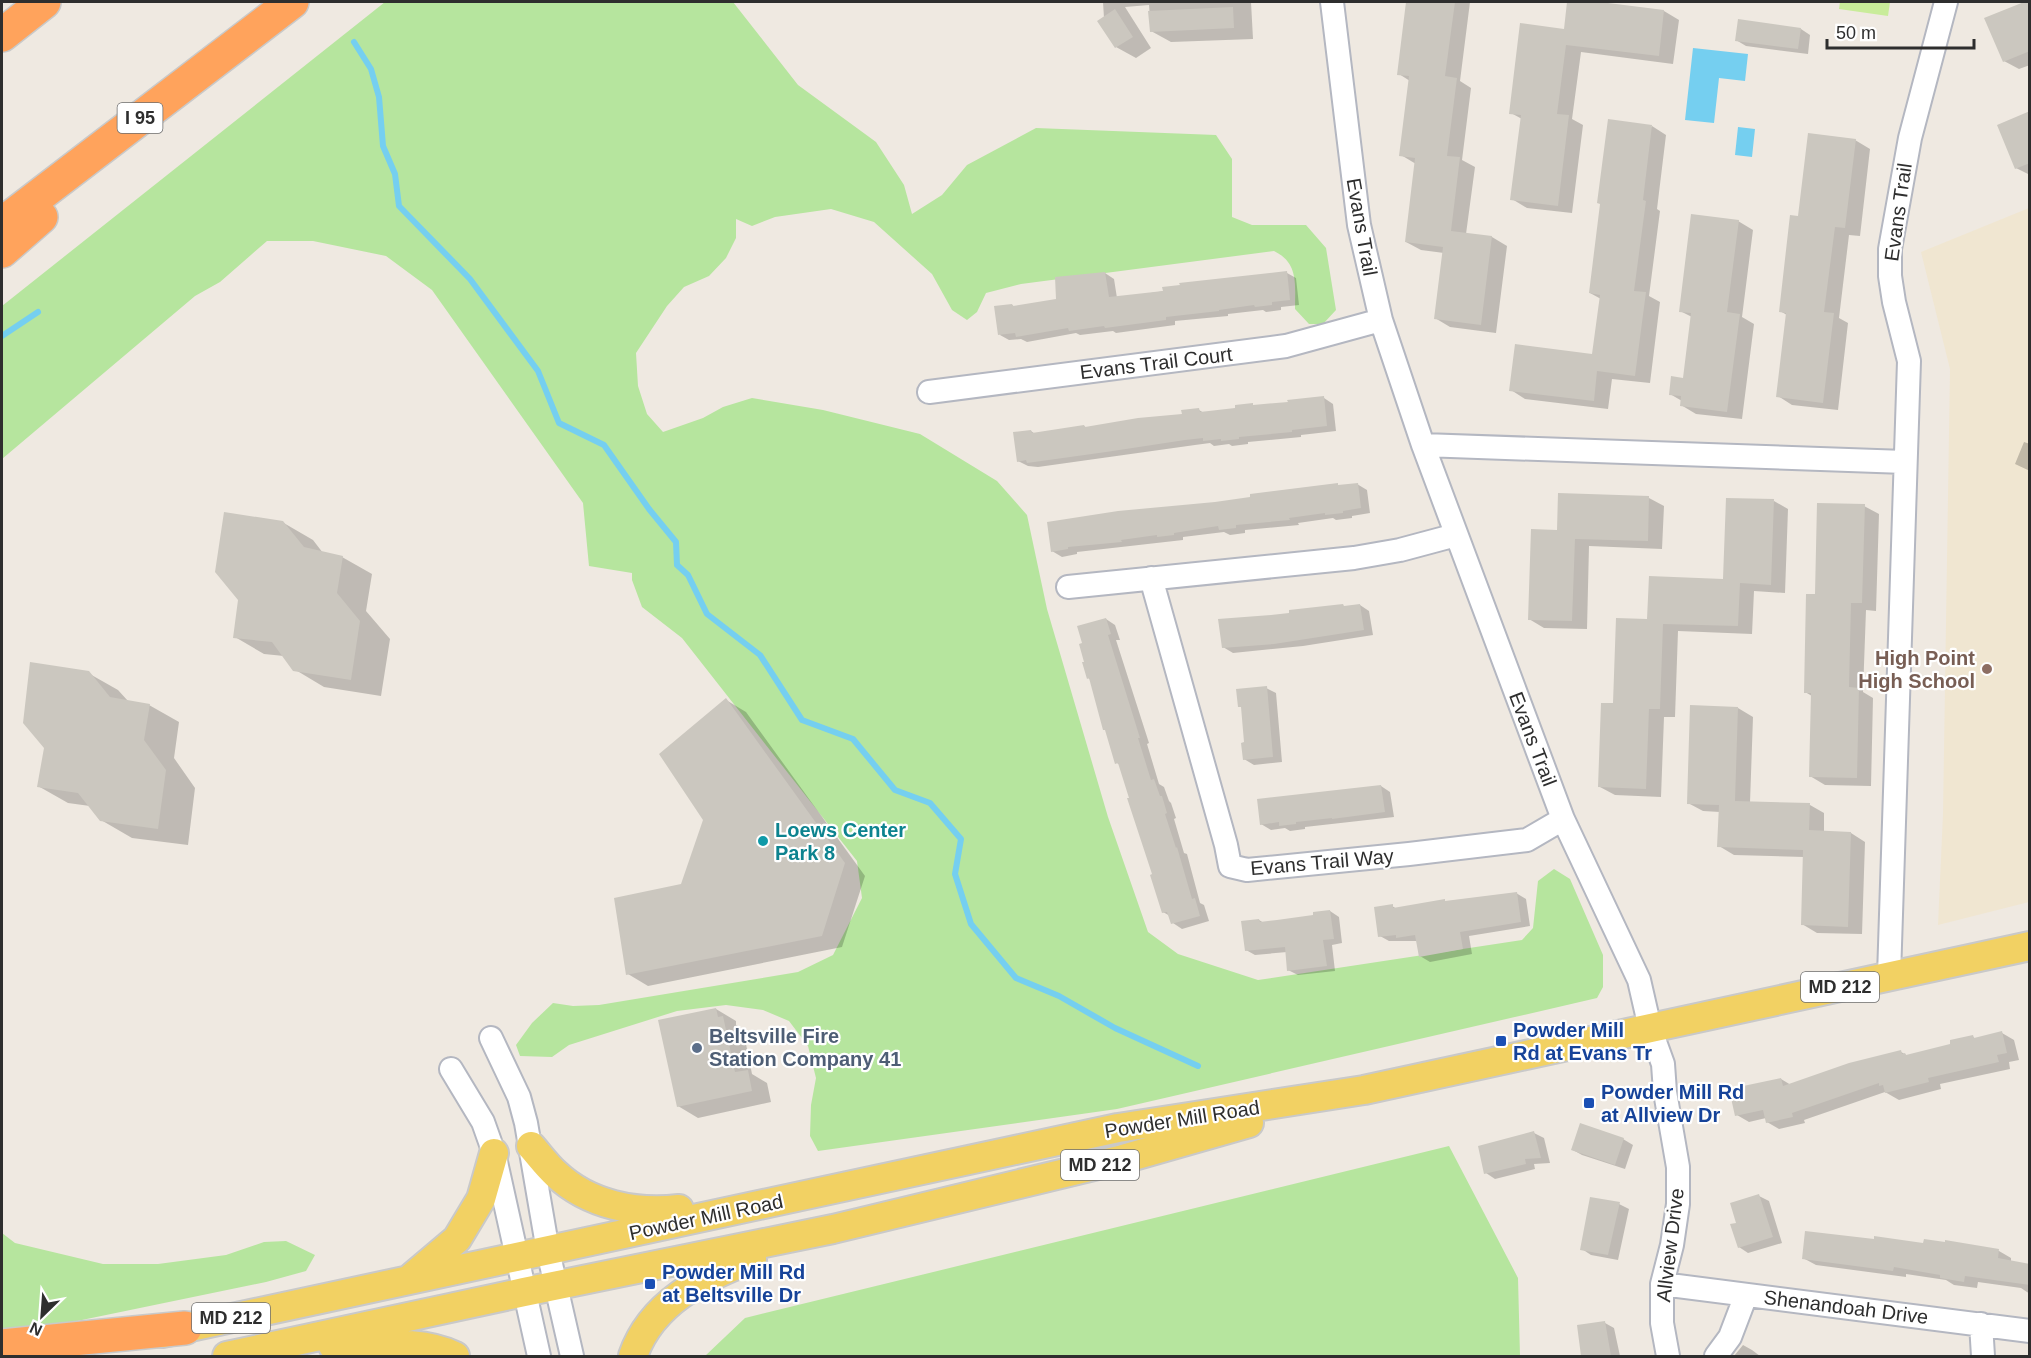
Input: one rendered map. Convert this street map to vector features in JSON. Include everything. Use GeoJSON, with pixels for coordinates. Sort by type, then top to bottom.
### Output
{"type":"FeatureCollection","features":[{"type":"Feature","properties":{"kind":"highway"},"geometry":{"type":"LineString","coordinates":[[2,29],[44,2]]}},
{"type":"Feature","properties":{"kind":"highway"},"geometry":{"type":"LineString","coordinates":[[2,35],[44,2]]}},
{"type":"Feature","properties":{"kind":"highway"},"geometry":{"type":"LineString","coordinates":[[2,251],[285,7]]}},
{"type":"Feature","properties":{"kind":"highway","name":"I 95"},"geometry":{"type":"LineString","coordinates":[[2,224],[285,7]]}},
{"type":"Feature","properties":{"kind":"highway"},"geometry":{"type":"LineString","coordinates":[[2,1346],[185,1328]]}},
{"type":"Feature","properties":{"kind":"main road","name":"Powder Mill Road"},"geometry":{"type":"LineString","coordinates":[[52,1356],[1118,1128],[1364,1090],[2030,946]]}},
{"type":"Feature","properties":{"kind":"main road","name":"Powder Mill Road"},"geometry":{"type":"LineString","coordinates":[[227,1356],[833,1229],[1123,1159],[1364,1090]]}},
{"type":"Feature","properties":{"kind":"main road"},"geometry":{"type":"LineString","coordinates":[[531,1146],[556,1175],[599,1200],[626,1209],[657,1212],[827,1191]]}},
{"type":"Feature","properties":{"kind":"main road"},"geometry":{"type":"LineString","coordinates":[[409,1279],[458,1239],[481,1199],[494,1153]]}},
{"type":"Feature","properties":{"kind":"main road"},"geometry":{"type":"LineString","coordinates":[[633,1356],[645,1330],[661,1311],[693,1285],[725,1269],[833,1229]]}},
{"type":"Feature","properties":{"kind":"main road"},"geometry":{"type":"LineString","coordinates":[[280,1345],[357,1347],[404,1345],[429,1348],[455,1356]]}},
{"type":"Feature","properties":{"kind":"street","name":"Evans Trail"},"geometry":{"type":"LineString","coordinates":[[1332,2],[1359,225],[1381,320],[1423,445],[1563,819],[1639,980],[1650,1028]]}},
{"type":"Feature","properties":{"kind":"street","name":"Evans Trail"},"geometry":{"type":"LineString","coordinates":[[1889,976],[1909,361],[1894,302],[1890,276],[1890,249],[1910,138],[1946,2]]}},
{"type":"Feature","properties":{"kind":"street","name":"Evans Trail Court"},"geometry":{"type":"LineString","coordinates":[[929,392],[1286,346],[1381,320]]}},
{"type":"Feature","properties":{"kind":"street"},"geometry":{"type":"LineString","coordinates":[[1423,445],[1905,462]]}},
{"type":"Feature","properties":{"kind":"street"},"geometry":{"type":"LineString","coordinates":[[1068,587],[1354,558],[1400,550],[1456,535]]}},
{"type":"Feature","properties":{"kind":"street","name":"Evans Trail Way"},"geometry":{"type":"LineString","coordinates":[[1151,578],[1230,866],[1247,870],[1527,840],[1563,819]]}},
{"type":"Feature","properties":{"kind":"street","name":"Allview Drive"},"geometry":{"type":"LineString","coordinates":[[1650,1028],[1663,1065],[1677,1167],[1678,1204],[1672,1245],[1662,1284],[1662,1323],[1668,1356]]}},
{"type":"Feature","properties":{"kind":"street"},"geometry":{"type":"LineString","coordinates":[[491,1038],[519,1097],[531,1146],[555,1286],[572,1356]]}},
{"type":"Feature","properties":{"kind":"street"},"geometry":{"type":"LineString","coordinates":[[451,1069],[483,1122],[494,1153],[539,1356]]}},
{"type":"Feature","properties":{"kind":"street","name":"Shenandoah Drive"},"geometry":{"type":"LineString","coordinates":[[1662,1284],[2030,1331]]}},
{"type":"Feature","properties":{"kind":"street"},"geometry":{"type":"LineString","coordinates":[[1716,1356],[1730,1337],[1746,1295]]}},
{"type":"Feature","properties":{"kind":"street"},"geometry":{"type":"LineString","coordinates":[[1981,1324],[1983,1356]]}},
{"type":"Feature","properties":{"kind":"shaded area","name":"High Point High School"},"geometry":{"type":"Polygon","coordinates":[[[2029,208],[2029,902],[1938,925],[1943,814],[1950,369],[1921,252],[2029,208]]]}},
{"type":"Feature","properties":{"kind":"green space"},"geometry":{"type":"Polygon","coordinates":[[[385,2],[733,2],[798,85],[876,142],[904,185],[912,214],[942,195],[967,165],[1036,128],[1216,135],[1232,159],[1232,217],[1252,225],[1306,225],[1326,248],[1336,310],[1323,324],[1309,324],[1295,309],[1295,283],[1292,268],[1282,256],[1274,251],[1021,284],[986,293],[977,312],[967,320],[952,310],[932,274],[874,222],[831,209],[775,217],[752,226],[736,219],[736,238],[726,258],[709,276],[684,287],[667,306],[636,353],[638,386],[647,414],[663,432],[703,418],[723,407],[752,398],[823,410],[920,434],[997,481],[1027,515],[1047,609],[1108,817],[1148,932],[1178,954],[1258,980],[1522,940],[1533,928],[1538,881],[1554,869],[1570,879],[1603,955],[1603,987],[1597,998],[1117,1109],[818,1151],[810,1136],[811,1105],[816,1078],[808,1046],[789,1021],[763,1010],[726,1005],[677,1011],[569,1045],[552,1057],[520,1056],[516,1045],[532,1023],[553,1003],[573,1006],[599,1005],[798,972],[833,955],[862,898],[857,861],[682,638],[642,607],[632,580],[632,573],[589,566],[583,503],[432,290],[386,256],[313,241],[267,241],[220,282],[195,296],[2,459],[2,306],[385,2]]]}},
{"type":"Feature","properties":{"kind":"green space"},"geometry":{"type":"Polygon","coordinates":[[[1840,2],[1890,2],[1888,16],[1839,9],[1840,2]]]}},
{"type":"Feature","properties":{"kind":"green space"},"geometry":{"type":"Polygon","coordinates":[[[1449,1146],[1518,1278],[1520,1356],[705,1356],[745,1318],[1449,1146]]]}},
{"type":"Feature","properties":{"kind":"green space"},"geometry":{"type":"Polygon","coordinates":[[[2,1233],[15,1243],[103,1264],[158,1264],[226,1255],[264,1242],[286,1241],[315,1255],[306,1271],[266,1282],[48,1327],[2,1331],[2,1233]]]}},
{"type":"Feature","properties":{"kind":"water"},"geometry":{"type":"Polygon","coordinates":[[[1693,48],[1748,54],[1745,81],[1719,78],[1714,123],[1685,120],[1693,48]]]}},
{"type":"Feature","properties":{"kind":"water"},"geometry":{"type":"Polygon","coordinates":[[[1738,127],[1755,129],[1752,157],[1735,155],[1738,127]]]}},
{"type":"Feature","properties":{"kind":"building"},"geometry":{"type":"Polygon","coordinates":[[[1406,2],[1455,2],[1445,76],[1457,78],[1447,156],[1460,157],[1451,231],[1492,236],[1481,325],[1434,319],[1443,247],[1405,242],[1415,158],[1399,156],[1409,76],[1397,75],[1406,2]]]}},
{"type":"Feature","properties":{"kind":"building"},"geometry":{"type":"Polygon","coordinates":[[[1567,2],[1600,2],[1664,10],[1659,56],[1566,45],[1557,114],[1569,115],[1558,206],[1510,200],[1521,115],[1509,114],[1520,23],[1564,29],[1567,2]]]}},
{"type":"Feature","properties":{"kind":"building"},"geometry":{"type":"Polygon","coordinates":[[[2024,2],[2030,2],[2030,51],[2003,62],[1984,18],[2024,2]]]}},
{"type":"Feature","properties":{"kind":"building"},"geometry":{"type":"Polygon","coordinates":[[[1233,7],[1234,28],[1150,32],[1148,11],[1233,7]]]}},
{"type":"Feature","properties":{"kind":"building"},"geometry":{"type":"Polygon","coordinates":[[[1115,9],[1133,37],[1115,48],[1097,21],[1115,9]]]}},
{"type":"Feature","properties":{"kind":"building"},"geometry":{"type":"Polygon","coordinates":[[[1738,19],[1801,28],[1798,49],[1735,41],[1738,19]]]}},
{"type":"Feature","properties":{"kind":"building"},"geometry":{"type":"Polygon","coordinates":[[[2030,111],[2030,163],[2015,169],[1997,125],[2030,111]]]}},
{"type":"Feature","properties":{"kind":"building"},"geometry":{"type":"Polygon","coordinates":[[[1608,119],[1652,125],[1643,200],[1646,201],[1634,291],[1646,292],[1635,376],[1597,371],[1594,401],[1509,391],[1515,344],[1592,354],[1600,295],[1589,293],[1600,204],[1597,203],[1608,119]]]}},
{"type":"Feature","properties":{"kind":"building"},"geometry":{"type":"Polygon","coordinates":[[[1808,133],[1856,139],[1845,228],[1835,227],[1824,312],[1834,313],[1823,403],[1776,397],[1786,313],[1779,312],[1790,215],[1798,216],[1808,133]]]}},
{"type":"Feature","properties":{"kind":"building"},"geometry":{"type":"Polygon","coordinates":[[[1691,214],[1739,220],[1727,312],[1740,314],[1727,412],[1680,406],[1681,396],[1669,395],[1671,376],[1683,378],[1691,313],[1679,312],[1691,214]]]}},
{"type":"Feature","properties":{"kind":"building"},"geometry":{"type":"Polygon","coordinates":[[[1287,271],[1290,300],[1272,302],[1272,305],[1255,307],[1254,305],[1166,317],[1166,320],[1105,328],[1104,326],[1069,331],[1068,328],[1016,337],[1015,333],[998,335],[994,306],[1012,304],[1013,306],[1056,299],[1055,277],[1105,272],[1109,297],[1163,291],[1162,287],[1180,285],[1179,283],[1287,271]]]}},
{"type":"Feature","properties":{"kind":"building"},"geometry":{"type":"Polygon","coordinates":[[[1324,396],[1327,426],[1239,437],[1239,439],[1203,441],[1203,438],[1027,463],[1026,460],[1017,462],[1013,432],[1031,430],[1032,433],[1084,425],[1085,427],[1138,418],[1182,414],[1181,410],[1199,408],[1200,412],[1235,408],[1235,405],[1288,402],[1287,400],[1324,396]]]}},
{"type":"Feature","properties":{"kind":"building"},"geometry":{"type":"Polygon","coordinates":[[[1338,483],[1338,485],[1358,483],[1361,508],[1343,511],[1343,513],[1325,515],[1325,513],[1289,518],[1290,520],[1236,525],[1236,528],[1219,530],[1218,526],[1174,533],[1174,535],[1157,537],[1157,535],[1121,540],[1122,542],[1068,547],[1068,549],[1051,552],[1047,522],[1118,511],[1215,502],[1250,497],[1250,494],[1338,483]]]}},
{"type":"Feature","properties":{"kind":"building"},"geometry":{"type":"Polygon","coordinates":[[[1558,493],[1649,496],[1648,541],[1575,539],[1572,621],[1528,620],[1531,529],[1557,530],[1558,493]]]}},
{"type":"Feature","properties":{"kind":"building"},"geometry":{"type":"Polygon","coordinates":[[[1726,498],[1774,499],[1771,585],[1740,583],[1738,626],[1663,624],[1660,709],[1649,709],[1646,789],[1598,787],[1601,703],[1613,703],[1616,618],[1647,619],[1649,576],[1723,579],[1726,498]]]}},
{"type":"Feature","properties":{"kind":"building"},"geometry":{"type":"Polygon","coordinates":[[[1817,503],[1865,504],[1862,603],[1851,603],[1849,687],[1859,688],[1857,778],[1809,777],[1811,693],[1804,693],[1806,594],[1815,594],[1817,503]]]}},
{"type":"Feature","properties":{"kind":"building"},"geometry":{"type":"Polygon","coordinates":[[[224,512],[283,521],[304,547],[343,556],[337,593],[360,621],[351,680],[293,671],[272,642],[233,638],[238,600],[215,572],[224,512]]]}},
{"type":"Feature","properties":{"kind":"building"},"geometry":{"type":"Polygon","coordinates":[[[1343,604],[1344,606],[1360,604],[1364,630],[1274,644],[1222,648],[1218,619],[1289,613],[1289,610],[1343,604]]]}},
{"type":"Feature","properties":{"kind":"building"},"geometry":{"type":"Polygon","coordinates":[[[1106,618],[1111,634],[1108,635],[1151,780],[1154,779],[1160,796],[1162,796],[1167,813],[1165,814],[1192,899],[1195,898],[1200,916],[1171,924],[1167,912],[1162,913],[1118,763],[1115,764],[1082,662],[1084,662],[1079,644],[1082,643],[1077,626],[1106,618]]]}},
{"type":"Feature","properties":{"kind":"building"},"geometry":{"type":"Polygon","coordinates":[[[30,662],[89,671],[110,697],[150,704],[144,740],[166,770],[158,829],[100,821],[78,793],[37,787],[44,748],[23,723],[30,662]]]}},
{"type":"Feature","properties":{"kind":"building"},"geometry":{"type":"Polygon","coordinates":[[[1267,686],[1273,757],[1243,760],[1241,707],[1238,707],[1236,689],[1267,686]]]}},
{"type":"Feature","properties":{"kind":"building","name":"Loews Center Park 8"},"geometry":{"type":"Polygon","coordinates":[[[726,698],[845,863],[822,936],[626,975],[614,898],[681,884],[703,820],[659,754],[726,698]]]}},
{"type":"Feature","properties":{"kind":"building"},"geometry":{"type":"Polygon","coordinates":[[[1690,705],[1738,707],[1735,801],[1810,803],[1809,830],[1851,832],[1848,927],[1801,925],[1803,850],[1717,847],[1719,805],[1687,804],[1690,705]]]}},
{"type":"Feature","properties":{"kind":"building"},"geometry":{"type":"Polygon","coordinates":[[[1381,785],[1385,812],[1279,826],[1279,822],[1260,825],[1257,799],[1381,785]]]}},
{"type":"Feature","properties":{"kind":"building"},"geometry":{"type":"Polygon","coordinates":[[[1517,892],[1521,922],[1460,932],[1463,949],[1419,957],[1415,935],[1396,938],[1396,935],[1378,937],[1374,907],[1393,904],[1393,908],[1445,899],[1445,901],[1517,892]]]}},
{"type":"Feature","properties":{"kind":"building"},"geometry":{"type":"Polygon","coordinates":[[[1330,910],[1334,939],[1323,940],[1327,966],[1287,971],[1285,947],[1245,951],[1241,921],[1277,920],[1330,910]]]}},
{"type":"Feature","properties":{"kind":"building","name":"Beltsville Fire Station Company 41"},"geometry":{"type":"Polygon","coordinates":[[[716,1008],[718,1017],[723,1016],[735,1072],[748,1070],[752,1091],[677,1107],[658,1020],[716,1008]]]}},
{"type":"Feature","properties":{"kind":"building"},"geometry":{"type":"Polygon","coordinates":[[[2002,1031],[2007,1053],[1997,1055],[1999,1062],[1928,1078],[1929,1082],[1885,1093],[1883,1085],[1879,1086],[1879,1083],[1792,1113],[1793,1117],[1766,1123],[1763,1110],[1735,1116],[1729,1089],[1781,1078],[1783,1086],[1849,1063],[1901,1050],[1902,1054],[1906,1055],[1950,1044],[1950,1040],[1973,1035],[1974,1038],[2002,1031]]]}},
{"type":"Feature","properties":{"kind":"building"},"geometry":{"type":"Polygon","coordinates":[[[1580,1123],[1624,1138],[1615,1165],[1571,1150],[1580,1123]]]}},
{"type":"Feature","properties":{"kind":"building"},"geometry":{"type":"Polygon","coordinates":[[[1534,1131],[1541,1158],[1525,1159],[1526,1164],[1484,1174],[1478,1146],[1534,1131]]]}},
{"type":"Feature","properties":{"kind":"building"},"geometry":{"type":"Polygon","coordinates":[[[1759,1194],[1773,1237],[1738,1248],[1730,1224],[1736,1223],[1730,1203],[1759,1194]]]}},
{"type":"Feature","properties":{"kind":"building"},"geometry":{"type":"Polygon","coordinates":[[[1590,1197],[1620,1202],[1608,1255],[1580,1250],[1590,1197]]]}},
{"type":"Feature","properties":{"kind":"building"},"geometry":{"type":"Polygon","coordinates":[[[1805,1231],[1874,1239],[1874,1236],[1923,1243],[1924,1239],[1945,1242],[1945,1240],[1999,1249],[1998,1258],[2030,1264],[2030,1285],[1965,1276],[1964,1282],[1940,1278],[1940,1275],[1894,1267],[1893,1271],[1802,1259],[1805,1231]]]}},
{"type":"Feature","properties":{"kind":"building"},"geometry":{"type":"Polygon","coordinates":[[[1605,1321],[1611,1356],[1581,1356],[1577,1325],[1605,1321]]]}},
{"type":"Feature","properties":{"kind":"waterway"},"geometry":{"type":"LineString","coordinates":[[354,42],[371,69],[379,97],[383,146],[395,174],[399,206],[470,279],[538,371],[559,423],[604,445],[649,509],[676,542],[677,565],[688,575],[707,614],[760,655],[802,720],[853,739],[895,790],[930,803],[961,839],[955,874],[971,924],[1016,978],[1059,996],[1115,1028],[1198,1066]]}},
{"type":"Feature","properties":{"kind":"waterway"},"geometry":{"type":"LineString","coordinates":[[2,336],[38,312]]}},
{"type":"Feature","properties":{"kind":"place","name":"High Point High School"},"geometry":{"type":"Point","coordinates":[1987,669]}},
{"type":"Feature","properties":{"kind":"place","name":"Loews Center Park 8"},"geometry":{"type":"Point","coordinates":[763,841]}},
{"type":"Feature","properties":{"kind":"place","name":"Powder Mill Rd at Evans Tr"},"geometry":{"type":"Point","coordinates":[1501,1041]}},
{"type":"Feature","properties":{"kind":"place","name":"Beltsville Fire Station Company 41"},"geometry":{"type":"Point","coordinates":[697,1048]}},
{"type":"Feature","properties":{"kind":"place","name":"Powder Mill Rd at Allview Dr"},"geometry":{"type":"Point","coordinates":[1589,1103]}},
{"type":"Feature","properties":{"kind":"place","name":"Powder Mill Rd at Beltsville Dr"},"geometry":{"type":"Point","coordinates":[650,1284]}}]}
